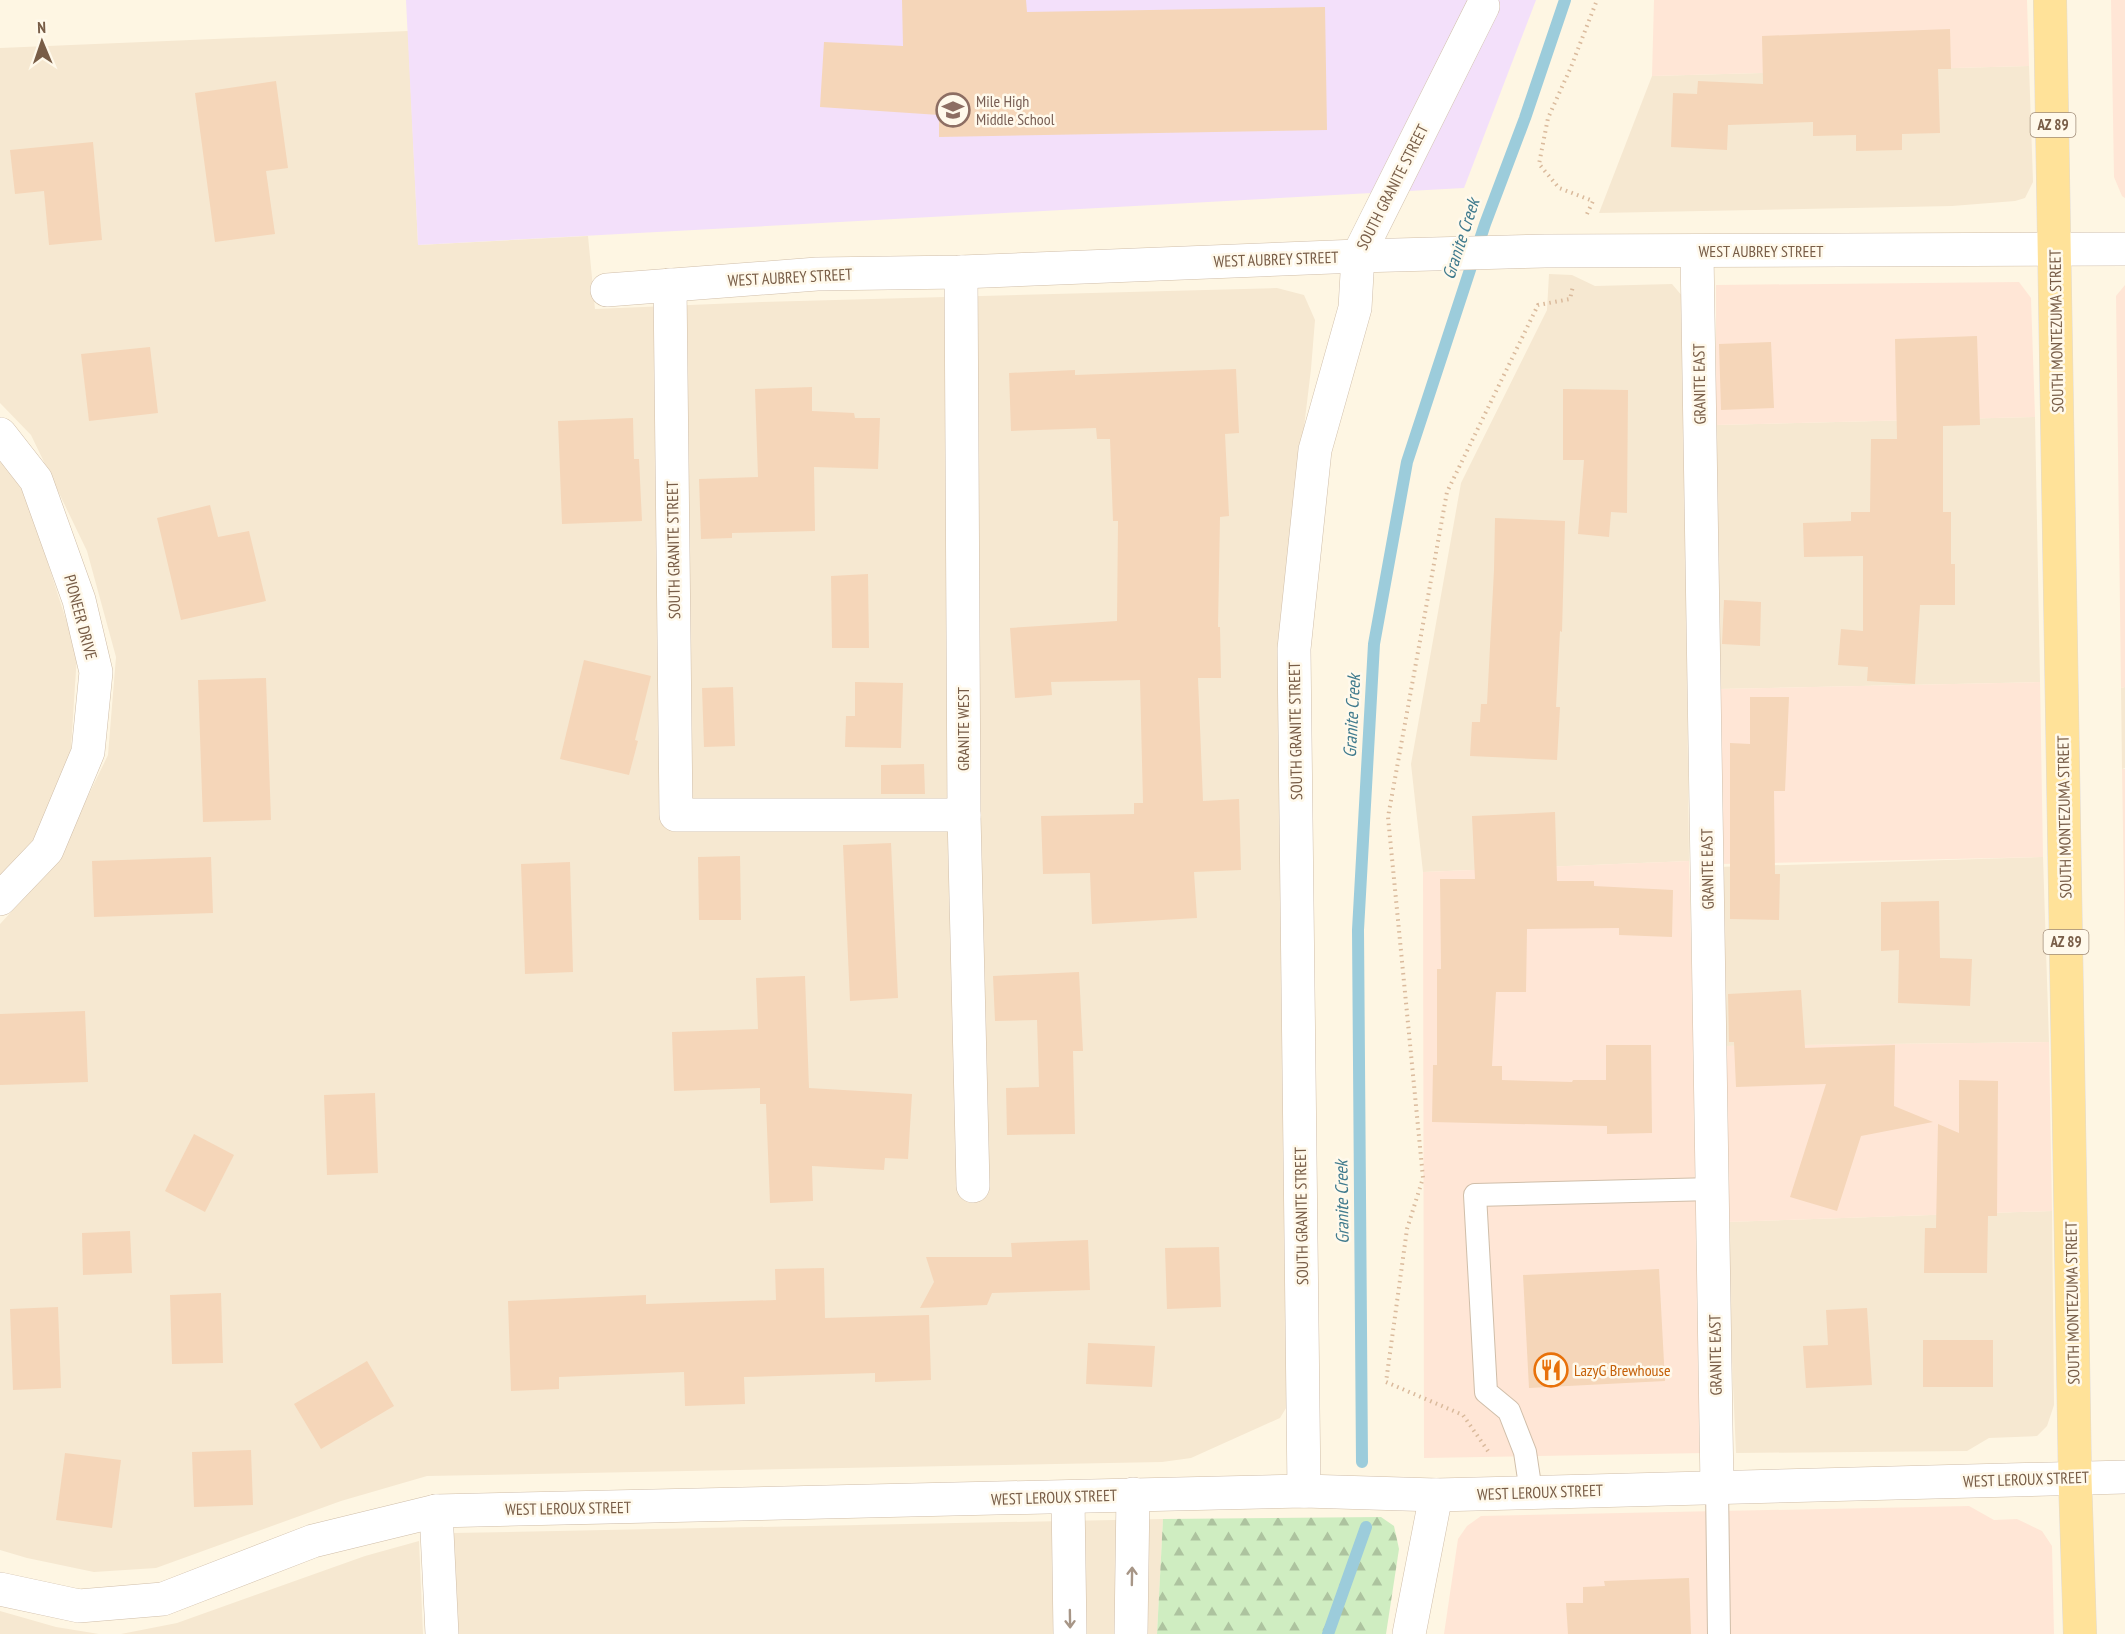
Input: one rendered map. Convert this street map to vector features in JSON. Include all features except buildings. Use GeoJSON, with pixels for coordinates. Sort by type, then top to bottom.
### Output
{"type":"FeatureCollection","features":[{"type":"Feature","properties":{"kind":"main road","name":"SOUTH MONTEZUMA STREET"},"geometry":{"type":"LineString","coordinates":[[2050,0],[2075,1478],[2080,1634]]}},
{"type":"Feature","properties":{"kind":"street","name":"SOUTH GRANITE STREET"},"geometry":{"type":"LineString","coordinates":[[1304,1491],[1294,649],[1315,450],[1355,308],[1358,256],[1483,6]]}},
{"type":"Feature","properties":{"kind":"street","name":"WEST AUBREY STREET"},"geometry":{"type":"LineString","coordinates":[[607,290],[817,274],[961,272],[1358,256],[1545,251],[2125,249]]}},
{"type":"Feature","properties":{"kind":"street","name":"GRANITE EAST"},"geometry":{"type":"LineString","coordinates":[[1697,252],[1717,1487]]}},
{"type":"Feature","properties":{"kind":"street","name":"GRANITE WEST"},"geometry":{"type":"LineString","coordinates":[[961,272],[964,815],[973,1186]]}},
{"type":"Feature","properties":{"kind":"street","name":"SOUTH GRANITE STREET"},"geometry":{"type":"LineString","coordinates":[[670,285],[676,815],[964,815]]}},
{"type":"Feature","properties":{"kind":"street","name":"PIONEER DRIVE"},"geometry":{"type":"LineString","coordinates":[[0,434],[36,480],[79,600],[96,672],[88,752],[47,850],[0,899]]}},
{"type":"Feature","properties":{"kind":"street","name":"WEST LEROUX STREET"},"geometry":{"type":"LineString","coordinates":[[0,1589],[79,1606],[163,1599],[313,1541],[436,1511],[1304,1491],[1436,1495],[2125,1477]]}},
{"type":"Feature","properties":{"kind":"street"},"geometry":{"type":"LineString","coordinates":[[1131,1634],[1133,1494]]}},
{"type":"Feature","properties":{"kind":"street"},"geometry":{"type":"LineString","coordinates":[[1408,1634],[1436,1495]]}},
{"type":"Feature","properties":{"kind":"street"},"geometry":{"type":"LineString","coordinates":[[1068,1497],[1070,1634]]}},
{"type":"Feature","properties":{"kind":"street"},"geometry":{"type":"LineString","coordinates":[[436,1511],[442,1634]]}},
{"type":"Feature","properties":{"kind":"lane"},"geometry":{"type":"LineString","coordinates":[[1525,1493],[1525,1452],[1509,1411],[1485,1392],[1475,1196],[1713,1189]]}},
{"type":"Feature","properties":{"kind":"lane"},"geometry":{"type":"LineString","coordinates":[[1717,1487],[1719,1634]]}},
{"type":"Feature","properties":{"kind":"path"},"geometry":{"type":"LineString","coordinates":[[1586,215],[1593,201],[1559,188],[1539,164],[1548,118],[1597,0]]}},
{"type":"Feature","properties":{"kind":"path"},"geometry":{"type":"LineString","coordinates":[[1525,1493],[1463,1415],[1386,1382],[1407,1229],[1423,1178],[1388,817],[1447,492],[1538,305],[1570,299],[1574,282]]}},
{"type":"Feature","properties":{"kind":"shaded area","name":"Mile High Middle School"},"geometry":{"type":"Polygon","coordinates":[[[406,0],[1536,0],[1464,188],[418,245],[406,0]]]}},
{"type":"Feature","properties":{"kind":"shaded area"},"geometry":{"type":"Polygon","coordinates":[[[1654,0],[2027,0],[2029,66],[1652,76],[1654,0]]]}},
{"type":"Feature","properties":{"kind":"shaded area"},"geometry":{"type":"Polygon","coordinates":[[[2111,0],[2125,0],[2125,198],[2114,177],[2111,0]]]}},
{"type":"Feature","properties":{"kind":"shaded area"},"geometry":{"type":"Polygon","coordinates":[[[408,31],[418,245],[588,236],[595,309],[762,302],[1277,288],[1304,295],[1315,320],[1277,652],[1294,1395],[1280,1418],[1191,1458],[1162,1462],[427,1476],[341,1501],[156,1568],[94,1572],[0,1550],[0,924],[54,866],[108,755],[116,657],[87,551],[31,435],[0,403],[0,48],[408,31]]]}},
{"type":"Feature","properties":{"kind":"shaded area"},"geometry":{"type":"Polygon","coordinates":[[[2029,66],[2033,182],[2025,198],[2015,201],[1952,206],[1599,213],[1652,76],[2029,66]]]}},
{"type":"Feature","properties":{"kind":"shaded area"},"geometry":{"type":"Polygon","coordinates":[[[1549,274],[1572,275],[1595,286],[1672,284],[1683,297],[1689,861],[1423,872],[1411,764],[1461,483],[1547,310],[1549,274]]]}},
{"type":"Feature","properties":{"kind":"shaded area"},"geometry":{"type":"Polygon","coordinates":[[[2019,282],[2031,298],[2035,417],[1716,425],[1716,285],[2019,282]]]}},
{"type":"Feature","properties":{"kind":"shaded area"},"geometry":{"type":"Polygon","coordinates":[[[2125,285],[2125,687],[2121,688],[2116,296],[2125,285]]]}},
{"type":"Feature","properties":{"kind":"shaded area"},"geometry":{"type":"Polygon","coordinates":[[[2035,417],[2040,682],[1718,689],[1716,425],[2035,417]]]}},
{"type":"Feature","properties":{"kind":"shaded area"},"geometry":{"type":"Polygon","coordinates":[[[0,459],[23,486],[77,654],[70,764],[30,853],[0,885],[0,459]]]}},
{"type":"Feature","properties":{"kind":"shaded area"},"geometry":{"type":"Polygon","coordinates":[[[2040,682],[2043,857],[1721,864],[1718,689],[2040,682]]]}},
{"type":"Feature","properties":{"kind":"shaded area"},"geometry":{"type":"Polygon","coordinates":[[[2125,687],[2125,768],[2122,769],[2121,688],[2125,687]]]}},
{"type":"Feature","properties":{"kind":"shaded area"},"geometry":{"type":"Polygon","coordinates":[[[2122,769],[2125,769],[2125,951],[2122,769]]]}},
{"type":"Feature","properties":{"kind":"shaded area"},"geometry":{"type":"Polygon","coordinates":[[[2043,857],[2049,1042],[1721,1046],[1717,867],[2043,857]]]}},
{"type":"Feature","properties":{"kind":"shaded area"},"geometry":{"type":"Polygon","coordinates":[[[1689,861],[1704,1453],[1424,1458],[1423,872],[1689,861]]]}},
{"type":"Feature","properties":{"kind":"shaded area"},"geometry":{"type":"Polygon","coordinates":[[[2049,1042],[2052,1211],[1726,1222],[1721,1046],[2049,1042]]]}},
{"type":"Feature","properties":{"kind":"shaded area"},"geometry":{"type":"Polygon","coordinates":[[[2052,1211],[2054,1405],[2047,1426],[2037,1436],[1989,1438],[1967,1451],[1736,1453],[1726,1222],[2052,1211]]]}},
{"type":"Feature","properties":{"kind":"shaded area"},"geometry":{"type":"Polygon","coordinates":[[[1969,1506],[1994,1520],[2017,1519],[2042,1531],[2052,1546],[2054,1634],[1444,1634],[1458,1539],[1467,1526],[1481,1516],[1969,1506]]]}},
{"type":"Feature","properties":{"kind":"shaded area"},"geometry":{"type":"Polygon","coordinates":[[[1163,1519],[1157,1634],[458,1634],[453,1533],[1163,1519]]]}},
{"type":"Feature","properties":{"kind":"shaded area"},"geometry":{"type":"Polygon","coordinates":[[[419,1541],[423,1634],[121,1634],[177,1623],[365,1556],[419,1541]]]}},
{"type":"Feature","properties":{"kind":"shaded area"},"geometry":{"type":"Polygon","coordinates":[[[0,1611],[56,1627],[99,1634],[0,1634],[0,1611]]]}},
{"type":"Feature","properties":{"kind":"green space"},"geometry":{"type":"Polygon","coordinates":[[[1381,1517],[1394,1526],[1399,1549],[1386,1634],[1157,1634],[1163,1519],[1381,1517]]]}},
{"type":"Feature","properties":{"kind":"waterway","name":"Granite Creek"},"geometry":{"type":"LineString","coordinates":[[1362,1462],[1358,930],[1374,644],[1407,462],[1485,224],[1525,118],[1565,0]]}},
{"type":"Feature","properties":{"kind":"waterway","name":"Granite Creek"},"geometry":{"type":"LineString","coordinates":[[1328,1634],[1366,1527]]}},
{"type":"Feature","properties":{"kind":"place","name":"Mile High Middle School"},"geometry":{"type":"Point","coordinates":[953,110]}},
{"type":"Feature","properties":{"kind":"place","name":"LazyG Brewhouse"},"geometry":{"type":"Point","coordinates":[1551,1370]}}]}
